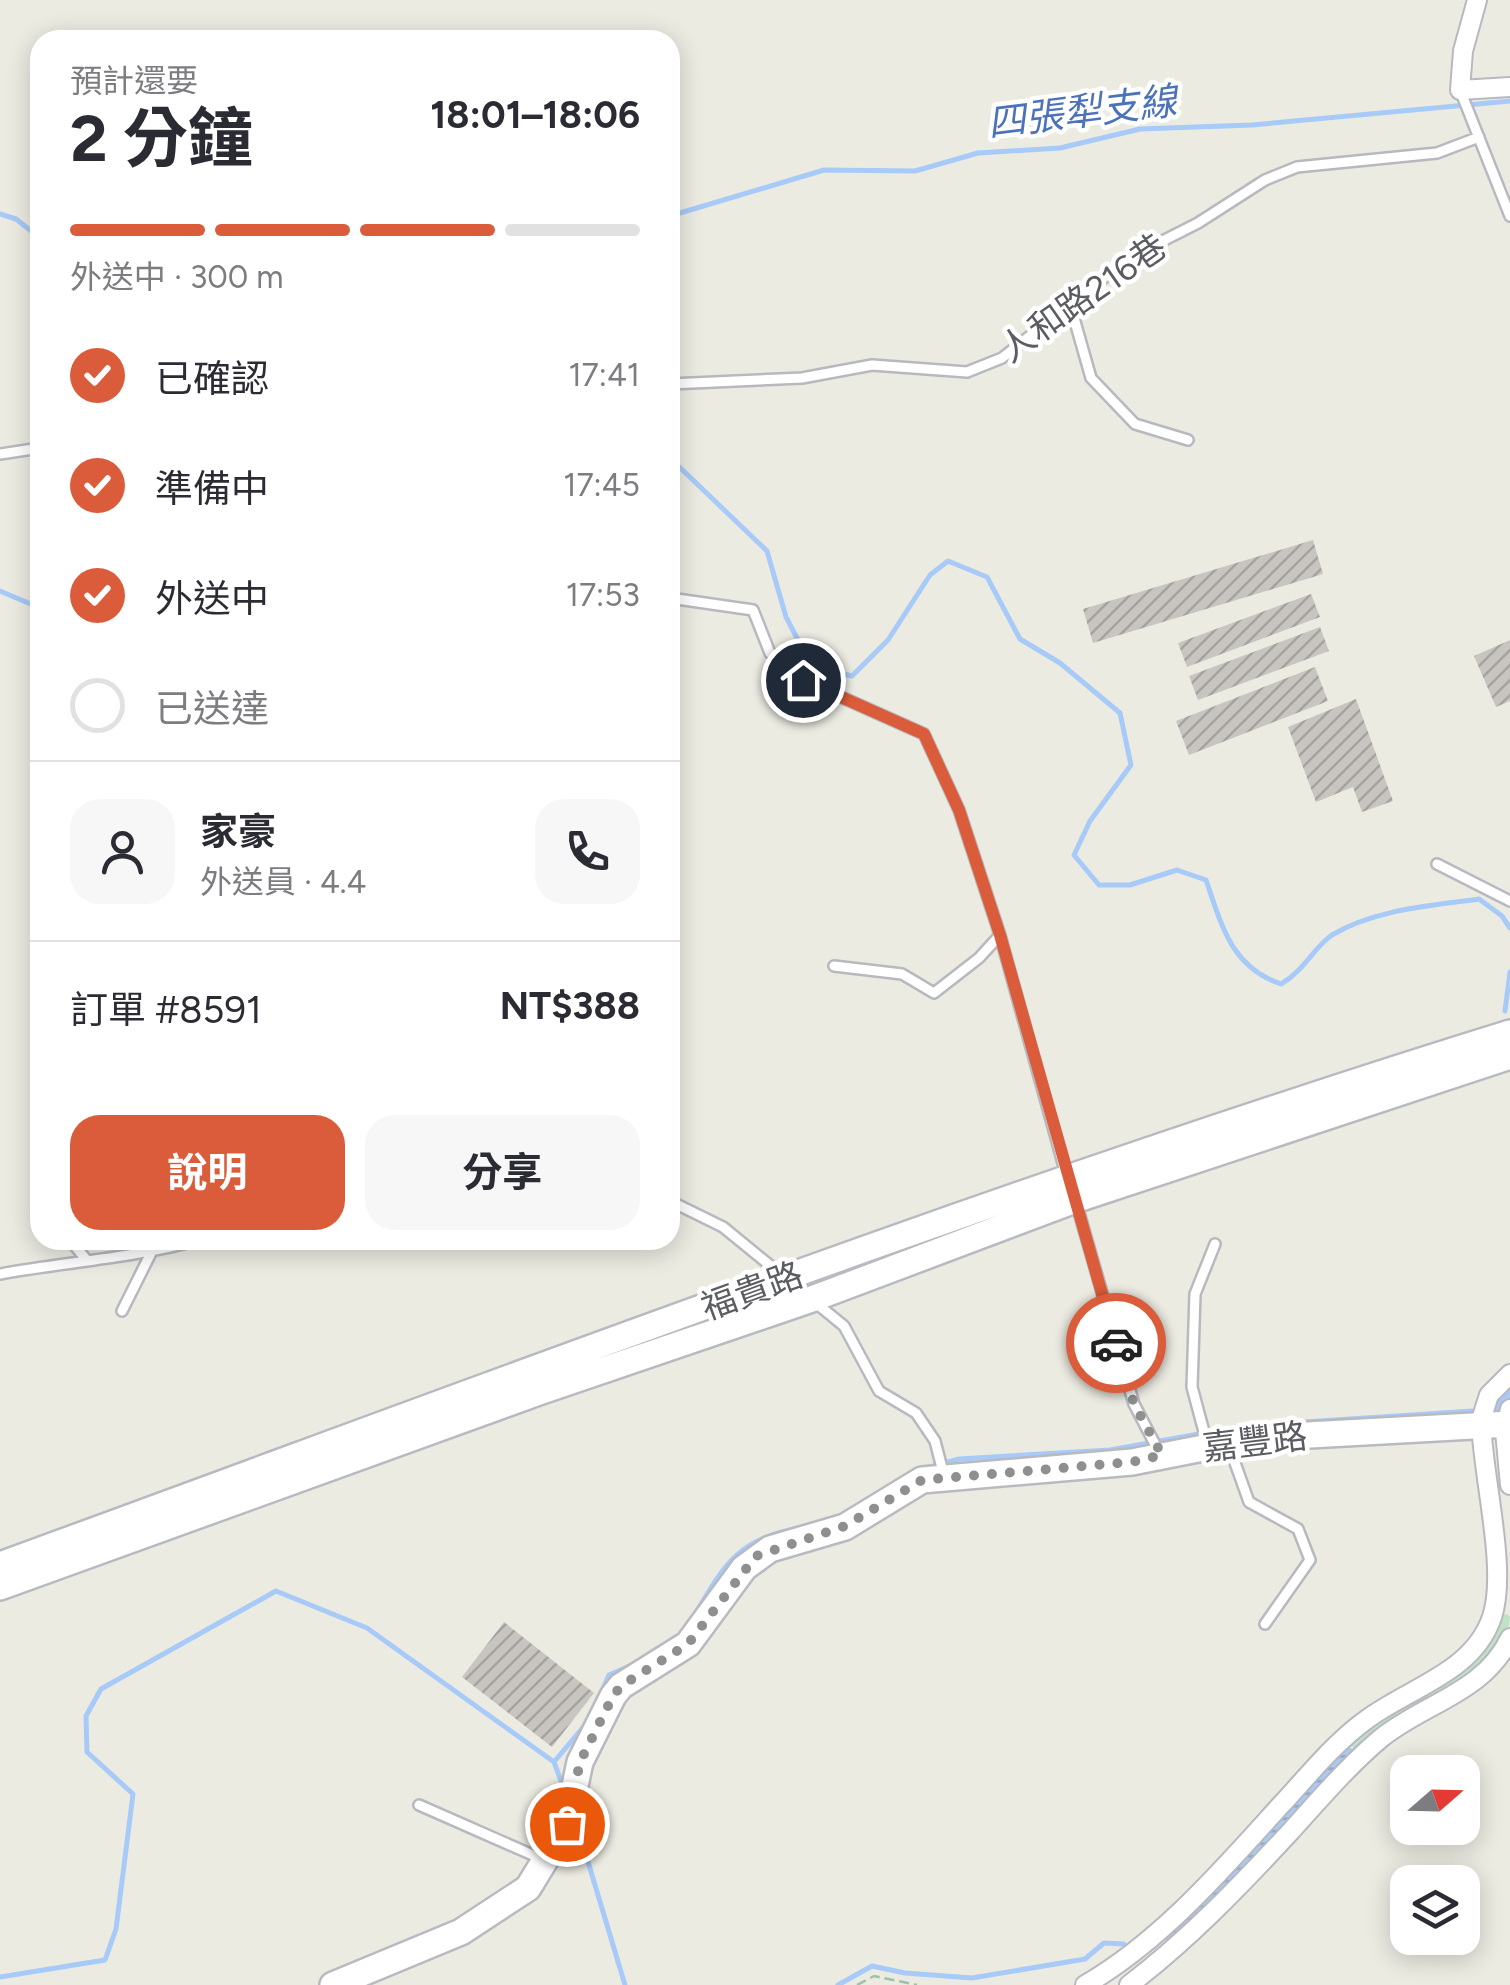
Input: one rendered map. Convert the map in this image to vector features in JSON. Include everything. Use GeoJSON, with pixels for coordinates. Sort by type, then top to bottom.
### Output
{"type":"FeatureCollection","features":[{"type":"Feature","properties":{"kind":"street"},"geometry":{"type":"LineString","coordinates":[[1477,0],[1463,51],[1460,90],[1510,87]]}},
{"type":"Feature","properties":{"kind":"street","name":"福貴路"},"geometry":{"type":"LineString","coordinates":[[0,1587],[539,1392],[812,1299],[1071,1190],[1338,1086],[1510,1033]]}},
{"type":"Feature","properties":{"kind":"street","name":"福貴路"},"geometry":{"type":"LineString","coordinates":[[0,1565],[788,1278],[1510,1056]]}},
{"type":"Feature","properties":{"kind":"street"},"geometry":{"type":"LineString","coordinates":[[1510,1374],[1488,1395],[1502,1420],[1510,1485]]}},
{"type":"Feature","properties":{"kind":"street"},"geometry":{"type":"LineString","coordinates":[[1084,1985],[1138,1948],[1210,1882],[1345,1736],[1468,1656],[1503,1603],[1497,1576],[1502,1420]]}},
{"type":"Feature","properties":{"kind":"street","name":"嘉豐路"},"geometry":{"type":"LineString","coordinates":[[333,1985],[461,1932],[516,1899],[548,1862],[567,1824],[590,1736],[621,1686],[688,1644],[756,1556],[845,1526],[908,1486],[944,1476],[1132,1462],[1218,1444],[1502,1420]]}},
{"type":"Feature","properties":{"kind":"street"},"geometry":{"type":"LineString","coordinates":[[1129,1985],[1242,1883],[1353,1762],[1400,1724],[1481,1679],[1500,1659],[1510,1638]]}},
{"type":"Feature","properties":{"kind":"street"},"geometry":{"type":"LineString","coordinates":[[1138,1948],[1154,1966]]}},
{"type":"Feature","properties":{"kind":"lane"},"geometry":{"type":"LineString","coordinates":[[1460,90],[1510,216]]}},
{"type":"Feature","properties":{"kind":"lane","name":"人和路216巷"},"geometry":{"type":"LineString","coordinates":[[680,384],[768,381],[872,365],[967,372],[1002,358],[1129,258],[1198,223],[1265,180],[1297,167],[1437,153],[1479,137]]}},
{"type":"Feature","properties":{"kind":"lane"},"geometry":{"type":"LineString","coordinates":[[1070,304],[1092,378],[1135,424],[1188,440]]}},
{"type":"Feature","properties":{"kind":"lane"},"geometry":{"type":"LineString","coordinates":[[0,454],[30,450]]}},
{"type":"Feature","properties":{"kind":"lane"},"geometry":{"type":"LineString","coordinates":[[680,599],[753,610],[770,652],[803,680],[924,734],[959,810],[1000,935],[1134,1404],[1162,1455]]}},
{"type":"Feature","properties":{"kind":"lane"},"geometry":{"type":"LineString","coordinates":[[1437,864],[1510,901]]}},
{"type":"Feature","properties":{"kind":"lane"},"geometry":{"type":"LineString","coordinates":[[834,966],[902,974],[934,993],[979,958],[1000,935]]}},
{"type":"Feature","properties":{"kind":"lane"},"geometry":{"type":"LineString","coordinates":[[680,1207],[723,1228],[844,1326],[879,1392],[916,1413],[935,1440],[944,1476]]}},
{"type":"Feature","properties":{"kind":"lane"},"geometry":{"type":"LineString","coordinates":[[1215,1244],[1195,1294],[1192,1387],[1249,1502],[1298,1530],[1310,1560],[1265,1624]]}},
{"type":"Feature","properties":{"kind":"lane"},"geometry":{"type":"LineString","coordinates":[[78,1250],[85,1258]]}},
{"type":"Feature","properties":{"kind":"lane"},"geometry":{"type":"LineString","coordinates":[[0,1274],[85,1258],[162,1250]]}},
{"type":"Feature","properties":{"kind":"lane"},"geometry":{"type":"LineString","coordinates":[[122,1311],[151,1253]]}},
{"type":"Feature","properties":{"kind":"lane"},"geometry":{"type":"LineString","coordinates":[[419,1805],[548,1862]]}},
{"type":"Feature","properties":{"kind":"path"},"geometry":{"type":"LineString","coordinates":[[856,1985],[874,1976],[917,1985]]}},
{"type":"Feature","properties":{"kind":"green space"},"geometry":{"type":"Polygon","coordinates":[[[1505,1614],[1510,1616],[1505,1636],[1472,1675],[1357,1752],[1347,1741],[1505,1614]]]}},
{"type":"Feature","properties":{"kind":"water"},"geometry":{"type":"Polygon","coordinates":[[[1346,1743],[1356,1753],[1171,1946],[1160,1935],[1346,1743]]]}},
{"type":"Feature","properties":{"kind":"building"},"geometry":{"type":"Polygon","coordinates":[[[1313,540],[1323,574],[1093,643],[1083,609],[1313,540]]]}},
{"type":"Feature","properties":{"kind":"building"},"geometry":{"type":"Polygon","coordinates":[[[1311,594],[1320,617],[1187,667],[1178,643],[1311,594]]]}},
{"type":"Feature","properties":{"kind":"building"},"geometry":{"type":"Polygon","coordinates":[[[1320,627],[1329,651],[1198,700],[1189,676],[1320,627]]]}},
{"type":"Feature","properties":{"kind":"building"},"geometry":{"type":"Polygon","coordinates":[[[1510,640],[1510,701],[1496,707],[1474,656],[1510,640]]]}},
{"type":"Feature","properties":{"kind":"building"},"geometry":{"type":"Polygon","coordinates":[[[1315,667],[1328,701],[1189,755],[1176,721],[1315,667]]]}},
{"type":"Feature","properties":{"kind":"building"},"geometry":{"type":"Polygon","coordinates":[[[1356,699],[1393,801],[1362,812],[1353,787],[1316,802],[1288,727],[1356,699]]]}},
{"type":"Feature","properties":{"kind":"building"},"geometry":{"type":"Polygon","coordinates":[[[504,1622],[594,1693],[552,1747],[462,1677],[504,1622]]]}},
{"type":"Feature","properties":{"kind":"waterway","name":"四張犁支線"},"geometry":{"type":"LineString","coordinates":[[680,213],[824,170],[915,171],[978,153],[1060,148],[1140,129],[1252,125],[1510,101]]}},
{"type":"Feature","properties":{"kind":"waterway","name":"四張犁支線"},"geometry":{"type":"LineString","coordinates":[[0,214],[16,219],[30,230]]}},
{"type":"Feature","properties":{"kind":"waterway"},"geometry":{"type":"LineString","coordinates":[[680,468],[767,551],[786,617],[799,642],[824,669],[852,676],[888,640],[930,575],[948,561],[987,577],[1020,639],[1060,663],[1120,713],[1131,765],[1090,821],[1074,855],[1099,885],[1130,885],[1177,870],[1206,880],[1231,943],[1250,967],[1264,977],[1281,984],[1332,935],[1385,914],[1479,899],[1502,916],[1510,928]]}},
{"type":"Feature","properties":{"kind":"waterway"},"geometry":{"type":"LineString","coordinates":[[0,591],[30,604]]}},
{"type":"Feature","properties":{"kind":"waterway"},"geometry":{"type":"LineString","coordinates":[[1505,1011],[1510,972]]}},
{"type":"Feature","properties":{"kind":"waterway"},"geometry":{"type":"LineString","coordinates":[[1496,1401],[1510,1387]]}},
{"type":"Feature","properties":{"kind":"waterway"},"geometry":{"type":"LineString","coordinates":[[915,1471],[959,1459],[1110,1450],[1243,1426],[1472,1411]]}},
{"type":"Feature","properties":{"kind":"waterway"},"geometry":{"type":"LineString","coordinates":[[694,1616],[736,1555],[763,1539],[803,1527]]}},
{"type":"Feature","properties":{"kind":"waterway"},"geometry":{"type":"LineString","coordinates":[[0,1977],[105,1960],[116,1929],[133,1794],[87,1752],[86,1716],[101,1689],[276,1591],[367,1628],[554,1762],[585,1725]]}},
{"type":"Feature","properties":{"kind":"waterway"},"geometry":{"type":"LineString","coordinates":[[601,1693],[609,1675],[632,1665]]}},
{"type":"Feature","properties":{"kind":"waterway"},"geometry":{"type":"LineString","coordinates":[[554,1762],[565,1792]]}},
{"type":"Feature","properties":{"kind":"waterway"},"geometry":{"type":"LineString","coordinates":[[577,1825],[625,1985]]}},
{"type":"Feature","properties":{"kind":"waterway"},"geometry":{"type":"LineString","coordinates":[[838,1985],[872,1966],[905,1973],[972,1978],[1085,1959],[1104,1943],[1124,1944]]}},
{"type":"Feature","properties":{"kind":"way so far"},"geometry":{"type":"LineString","coordinates":[[567,1824],[576,1797],[580,1762],[613,1696],[621,1686],[688,1644],[756,1556],[845,1526],[922,1480],[1132,1462],[1162,1455],[1134,1404],[1116,1343]]}},
{"type":"Feature","properties":{"kind":"route"},"geometry":{"type":"LineString","coordinates":[[803,680],[924,734],[959,810],[1000,935],[1116,1343]]}}]}
